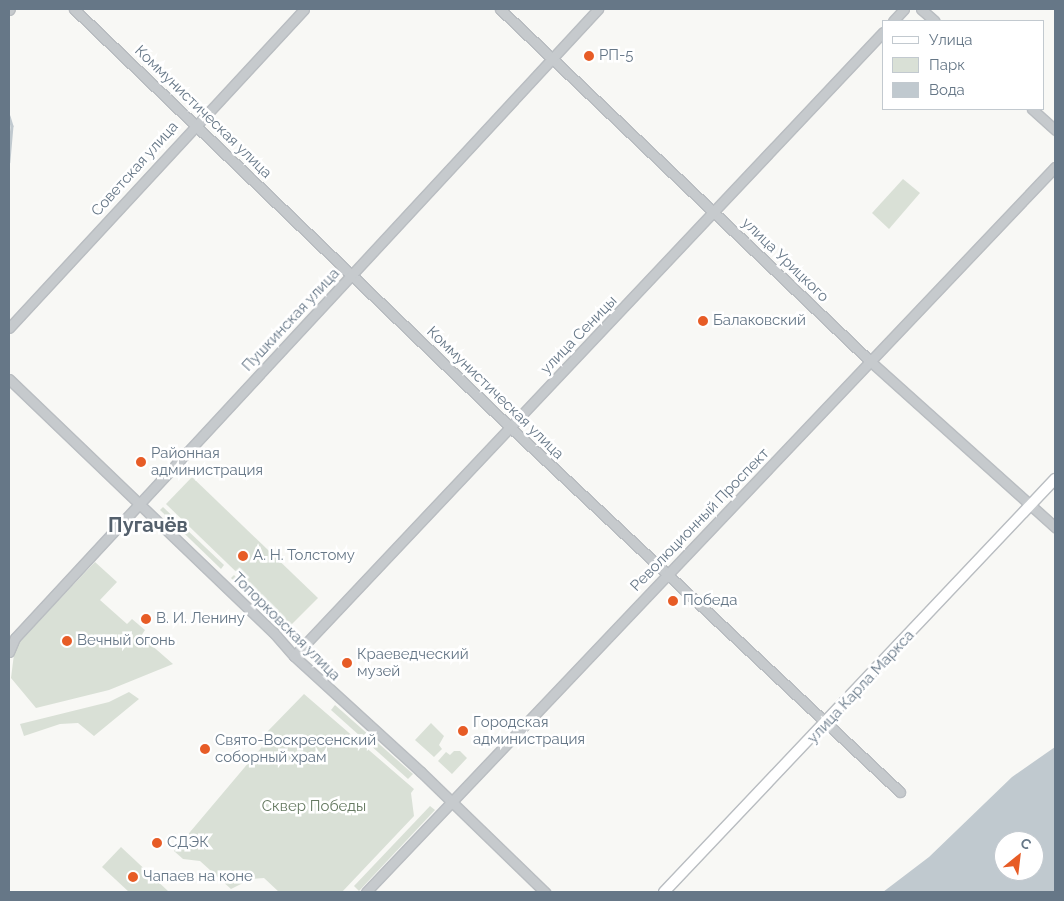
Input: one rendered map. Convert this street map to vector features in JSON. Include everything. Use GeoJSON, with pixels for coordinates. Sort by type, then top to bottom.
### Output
{"type":"FeatureCollection","features":[{"type":"Feature","properties":{"kind":"main road","name":"улица Карла Маркса"},"geometry":{"type":"LineString","coordinates":[[664,892],[1055,479]]}},
{"type":"Feature","properties":{"kind":"street","name":"Коммунистическая улица"},"geometry":{"type":"LineString","coordinates":[[74,9],[196,123],[510,427],[900,792]]}},
{"type":"Feature","properties":{"kind":"street","name":"Советская улица"},"geometry":{"type":"LineString","coordinates":[[9,328],[196,123],[304,9]]}},
{"type":"Feature","properties":{"kind":"street","name":"улица Урицкого"},"geometry":{"type":"LineString","coordinates":[[500,9],[716,211],[870,361],[1055,527]]}},
{"type":"Feature","properties":{"kind":"street","name":"Пушкинская улица"},"geometry":{"type":"LineString","coordinates":[[9,652],[15,638],[352,275],[550,57],[598,9]]}},
{"type":"Feature","properties":{"kind":"street"},"geometry":{"type":"LineString","coordinates":[[894,20],[904,9]]}},
{"type":"Feature","properties":{"kind":"street"},"geometry":{"type":"LineString","coordinates":[[922,9],[934,20]]}},
{"type":"Feature","properties":{"kind":"street","name":"улица Сеницы"},"geometry":{"type":"LineString","coordinates":[[294,656],[882,33]]}},
{"type":"Feature","properties":{"kind":"street"},"geometry":{"type":"LineString","coordinates":[[1033,110],[1055,130]]}},
{"type":"Feature","properties":{"kind":"street","name":"Революционный Проспект"},"geometry":{"type":"LineString","coordinates":[[366,892],[1055,167]]}},
{"type":"Feature","properties":{"kind":"street","name":"Топорковская улица"},"geometry":{"type":"LineString","coordinates":[[9,378],[280,639],[294,656],[452,801],[545,892]]}},
{"type":"Feature","properties":{"kind":"green space"},"geometry":{"type":"Polygon","coordinates":[[[903,179],[920,193],[889,229],[872,213],[903,179]]]}},
{"type":"Feature","properties":{"kind":"green space"},"geometry":{"type":"Polygon","coordinates":[[[192,477],[318,598],[291,625],[166,504],[192,477]]]}},
{"type":"Feature","properties":{"kind":"green space"},"geometry":{"type":"Polygon","coordinates":[[[163,507],[224,565],[221,569],[160,510],[163,507]]]}},
{"type":"Feature","properties":{"kind":"green space"},"geometry":{"type":"Polygon","coordinates":[[[95,562],[117,582],[100,600],[127,624],[132,619],[145,630],[141,636],[173,664],[109,690],[36,708],[11,678],[15,646],[95,562]]]}},
{"type":"Feature","properties":{"kind":"green space"},"geometry":{"type":"Polygon","coordinates":[[[234,575],[288,628],[284,630],[231,578],[234,575]]]}},
{"type":"Feature","properties":{"kind":"green space"},"geometry":{"type":"Polygon","coordinates":[[[129,692],[139,699],[94,736],[78,723],[60,724],[24,736],[20,724],[109,702],[129,692]]]}},
{"type":"Feature","properties":{"kind":"green space","name":"Сквер Победы"},"geometry":{"type":"Polygon","coordinates":[[[304,694],[414,789],[411,793],[414,816],[342,892],[279,892],[264,878],[251,879],[231,889],[200,861],[183,859],[174,851],[266,742],[270,736],[267,732],[304,694]]]}},
{"type":"Feature","properties":{"kind":"green space"},"geometry":{"type":"Polygon","coordinates":[[[335,705],[413,774],[408,779],[331,710],[335,705]]]}},
{"type":"Feature","properties":{"kind":"green space"},"geometry":{"type":"Polygon","coordinates":[[[431,723],[444,736],[439,745],[442,749],[434,757],[415,740],[431,723]]]}},
{"type":"Feature","properties":{"kind":"green space"},"geometry":{"type":"Polygon","coordinates":[[[454,751],[460,751],[467,758],[452,774],[438,761],[446,752],[450,755],[454,751]]]}},
{"type":"Feature","properties":{"kind":"green space"},"geometry":{"type":"Polygon","coordinates":[[[430,806],[435,810],[359,891],[354,886],[430,806]]]}},
{"type":"Feature","properties":{"kind":"green space"},"geometry":{"type":"Polygon","coordinates":[[[121,847],[169,892],[129,892],[102,867],[121,847]]]}},
{"type":"Feature","properties":{"kind":"water"},"geometry":{"type":"Polygon","coordinates":[[[1055,747],[1055,892],[883,892],[929,857],[1012,777],[1055,747]]]}},
{"type":"Feature","properties":{"kind":"waterway"},"geometry":{"type":"LineString","coordinates":[[9,116],[12,126],[9,162]]}},
{"type":"Feature","properties":{"kind":"place","name":"РП-5"},"geometry":{"type":"Point","coordinates":[589,56]}},
{"type":"Feature","properties":{"kind":"place","name":"Балаковский"},"geometry":{"type":"Point","coordinates":[703,321]}},
{"type":"Feature","properties":{"kind":"place","name":"Районная администрация"},"geometry":{"type":"Point","coordinates":[141,462]}},
{"type":"Feature","properties":{"kind":"place","name":"А. Н. Толстому"},"geometry":{"type":"Point","coordinates":[243,556]}},
{"type":"Feature","properties":{"kind":"place","name":"Победа"},"geometry":{"type":"Point","coordinates":[673,601]}},
{"type":"Feature","properties":{"kind":"place","name":"В. И. Ленину"},"geometry":{"type":"Point","coordinates":[146,619]}},
{"type":"Feature","properties":{"kind":"place","name":"Вечный огонь"},"geometry":{"type":"Point","coordinates":[67,641]}},
{"type":"Feature","properties":{"kind":"place","name":"Краеведческий музей"},"geometry":{"type":"Point","coordinates":[347,663]}},
{"type":"Feature","properties":{"kind":"place","name":"Городская администрация"},"geometry":{"type":"Point","coordinates":[463,731]}},
{"type":"Feature","properties":{"kind":"place","name":"Свято-Воскресенский соборный храм"},"geometry":{"type":"Point","coordinates":[205,749]}},
{"type":"Feature","properties":{"kind":"place","name":"СДЭК"},"geometry":{"type":"Point","coordinates":[157,843]}},
{"type":"Feature","properties":{"kind":"place","name":"Чапаев на коне"},"geometry":{"type":"Point","coordinates":[133,877]}},
{"type":"Feature","properties":{"kind":"district","name":"Пугачёв"},"geometry":{"type":"Point","coordinates":[148,525]}}]}
